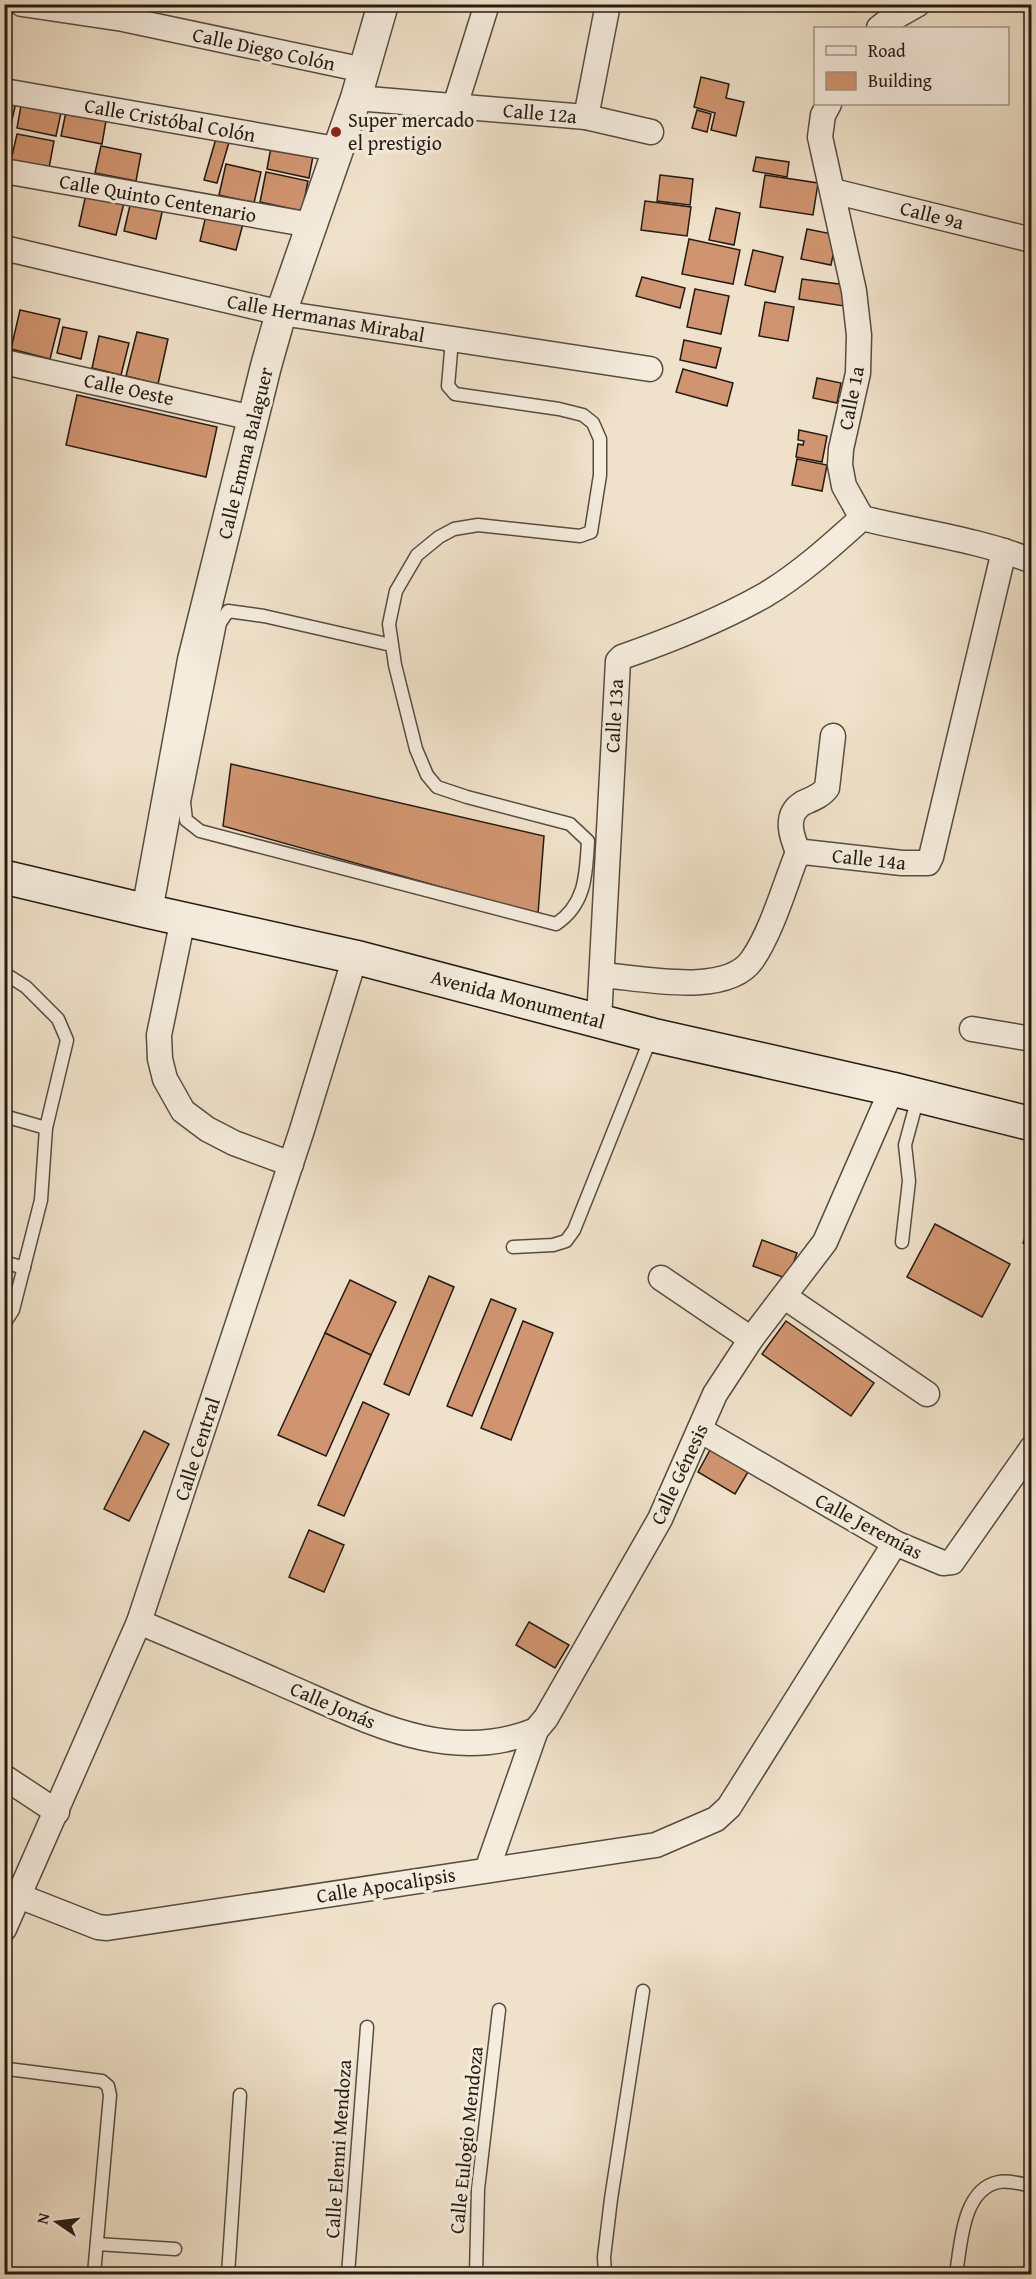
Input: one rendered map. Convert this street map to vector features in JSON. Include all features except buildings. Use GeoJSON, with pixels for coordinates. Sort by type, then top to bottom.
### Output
{"type":"FeatureCollection","features":[{"type":"Feature","properties":{"kind":"main road","name":"Avenida Monumental"},"geometry":{"type":"LineString","coordinates":[[4,877],[355,957],[652,1035],[905,1092],[1032,1124]]}},
{"type":"Feature","properties":{"kind":"street","name":"Calle Diego Colón"},"geometry":{"type":"LineString","coordinates":[[22,4],[123,19],[364,70]]}},
{"type":"Feature","properties":{"kind":"street","name":"Calle Emma Balaguer"},"geometry":{"type":"LineString","coordinates":[[147,911],[194,660],[253,417],[281,313],[336,149],[356,98],[383,4]]}},
{"type":"Feature","properties":{"kind":"street"},"geometry":{"type":"LineString","coordinates":[[455,106],[488,4]]}},
{"type":"Feature","properties":{"kind":"street"},"geometry":{"type":"LineString","coordinates":[[586,117],[608,4]]}},
{"type":"Feature","properties":{"kind":"street"},"geometry":{"type":"LineString","coordinates":[[880,27],[918,4]]}},
{"type":"Feature","properties":{"kind":"street","name":"Calle Cristóbal Colón"},"geometry":{"type":"LineString","coordinates":[[4,91],[336,149]]}},
{"type":"Feature","properties":{"kind":"street","name":"Calle 12a"},"geometry":{"type":"LineString","coordinates":[[356,98],[586,117],[651,132]]}},
{"type":"Feature","properties":{"kind":"street","name":"Calle 1a"},"geometry":{"type":"LineString","coordinates":[[828,105],[823,116],[820,137],[854,291],[859,357],[855,391],[841,449],[840,465],[844,486],[862,518]]}},
{"type":"Feature","properties":{"kind":"street","name":"Calle Quinto Centenario"},"geometry":{"type":"LineString","coordinates":[[4,171],[311,225]]}},
{"type":"Feature","properties":{"kind":"street","name":"Calle 9a"},"geometry":{"type":"LineString","coordinates":[[833,191],[1032,240]]}},
{"type":"Feature","properties":{"kind":"street","name":"Calle Hermanas Mirabal"},"geometry":{"type":"LineString","coordinates":[[4,248],[281,313],[650,369]]}},
{"type":"Feature","properties":{"kind":"street","name":"Calle Oeste"},"geometry":{"type":"LineString","coordinates":[[4,362],[253,417]]}},
{"type":"Feature","properties":{"kind":"street"},"geometry":{"type":"LineString","coordinates":[[862,518],[1004,551],[1032,561]]}},
{"type":"Feature","properties":{"kind":"street","name":"Calle 13a"},"geometry":{"type":"LineString","coordinates":[[599,1020],[618,661],[622,657],[702,627],[766,594],[821,555],[862,518]]}},
{"type":"Feature","properties":{"kind":"street","name":"Calle 14a"},"geometry":{"type":"LineString","coordinates":[[799,854],[804,852],[902,863],[928,863],[932,858],[1004,551]]}},
{"type":"Feature","properties":{"kind":"street"},"geometry":{"type":"LineString","coordinates":[[602,975],[700,983],[716,981],[736,974],[752,961],[765,937],[799,854],[792,839],[791,822],[796,809],[822,794],[827,788],[833,736]]}},
{"type":"Feature","properties":{"kind":"street"},"geometry":{"type":"LineString","coordinates":[[183,919],[159,1035],[160,1059],[165,1079],[183,1111],[207,1129],[234,1143],[291,1164]]}},
{"type":"Feature","properties":{"kind":"street","name":"Calle Central"},"geometry":{"type":"LineString","coordinates":[[5,1929],[140,1622],[291,1164],[355,957]]}},
{"type":"Feature","properties":{"kind":"street"},"geometry":{"type":"LineString","coordinates":[[972,1029],[1032,1039]]}},
{"type":"Feature","properties":{"kind":"street","name":"Calle Génesis"},"geometry":{"type":"LineString","coordinates":[[487,1870],[536,1730],[546,1718],[660,1519],[715,1394],[751,1339],[825,1242],[905,1092]]}},
{"type":"Feature","properties":{"kind":"street"},"geometry":{"type":"LineString","coordinates":[[661,1278],[751,1339]]}},
{"type":"Feature","properties":{"kind":"street"},"geometry":{"type":"LineString","coordinates":[[785,1297],[927,1394]]}},
{"type":"Feature","properties":{"kind":"street","name":"Calle Jeremías"},"geometry":{"type":"LineString","coordinates":[[700,1430],[895,1543],[943,1563],[952,1562],[1032,1448]]}},
{"type":"Feature","properties":{"kind":"street","name":"Calle Apocalipsis"},"geometry":{"type":"LineString","coordinates":[[19,1896],[98,1927],[107,1928],[656,1845],[716,1819],[729,1807],[895,1543]]}},
{"type":"Feature","properties":{"kind":"street","name":"Calle Jonás"},"geometry":{"type":"LineString","coordinates":[[140,1622],[339,1709],[410,1736],[478,1743],[513,1740],[536,1730]]}},
{"type":"Feature","properties":{"kind":"street"},"geometry":{"type":"LineString","coordinates":[[4,1776],[57,1812]]}},
{"type":"Feature","properties":{"kind":"lane"},"geometry":{"type":"LineString","coordinates":[[391,645],[264,616],[228,611],[220,623],[184,802],[186,820],[200,831],[556,924],[570,915],[586,880],[588,841],[570,824],[467,798],[437,787],[427,775],[416,749],[391,645],[389,624],[396,591],[417,555],[439,537],[454,529],[478,525],[580,536],[591,532],[600,475],[600,439],[593,423],[583,415],[559,409],[455,394],[448,386],[452,340]]}},
{"type":"Feature","properties":{"kind":"lane"},"geometry":{"type":"LineString","coordinates":[[4,973],[26,987],[58,1019],[67,1040],[46,1128],[41,1200],[13,1310],[4,1324]]}},
{"type":"Feature","properties":{"kind":"lane"},"geometry":{"type":"LineString","coordinates":[[513,1247],[553,1245],[566,1241],[574,1230],[652,1035]]}},
{"type":"Feature","properties":{"kind":"lane"},"geometry":{"type":"LineString","coordinates":[[902,1242],[909,1181],[905,1145],[905,1092]]}},
{"type":"Feature","properties":{"kind":"lane"},"geometry":{"type":"LineString","coordinates":[[4,1116],[46,1128]]}},
{"type":"Feature","properties":{"kind":"lane"},"geometry":{"type":"LineString","coordinates":[[4,1263],[24,1268]]}},
{"type":"Feature","properties":{"kind":"lane"},"geometry":{"type":"LineString","coordinates":[[605,2274],[604,2256],[611,2199],[643,1991]]}},
{"type":"Feature","properties":{"kind":"lane","name":"Calle Eulogio Mendoza"},"geometry":{"type":"LineString","coordinates":[[476,2274],[478,2189],[499,2010]]}},
{"type":"Feature","properties":{"kind":"lane","name":"Calle Elenni Mendoza"},"geometry":{"type":"LineString","coordinates":[[348,2274],[367,2027]]}},
{"type":"Feature","properties":{"kind":"lane"},"geometry":{"type":"LineString","coordinates":[[8,2068],[102,2081],[108,2086],[110,2095],[94,2274]]}},
{"type":"Feature","properties":{"kind":"lane"},"geometry":{"type":"LineString","coordinates":[[228,2274],[228,2245],[240,2096]]}},
{"type":"Feature","properties":{"kind":"lane"},"geometry":{"type":"LineString","coordinates":[[956,2274],[967,2216],[975,2198],[985,2187],[1000,2181],[1032,2186]]}},
{"type":"Feature","properties":{"kind":"lane"},"geometry":{"type":"LineString","coordinates":[[97,2244],[175,2249]]}},
{"type":"Feature","properties":{"kind":"place","name":"Super mercado el prestigio"},"geometry":{"type":"Point","coordinates":[336,132]}}]}
